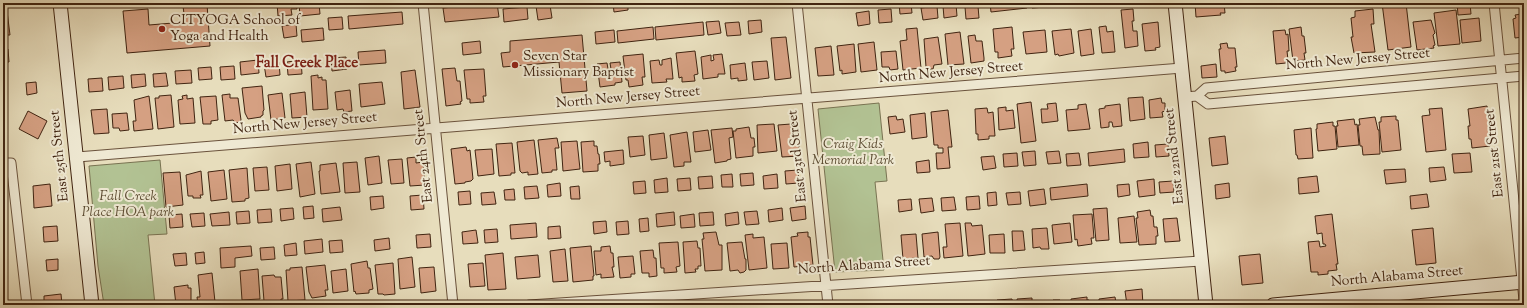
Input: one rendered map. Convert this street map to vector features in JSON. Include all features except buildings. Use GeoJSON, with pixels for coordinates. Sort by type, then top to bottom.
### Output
{"type":"FeatureCollection","features":[{"type":"Feature","properties":{"kind":"main road","name":"East 25th Street"},"geometry":{"type":"LineString","coordinates":[[60,3],[92,305]]}},
{"type":"Feature","properties":{"kind":"main road","name":"East 22nd Street"},"geometry":{"type":"LineString","coordinates":[[1175,3],[1182,68],[1191,96],[1201,261],[1206,305]]}},
{"type":"Feature","properties":{"kind":"main road","name":"North Alabama Street"},"geometry":{"type":"LineString","coordinates":[[1272,305],[1523,282]]}},
{"type":"Feature","properties":{"kind":"street","name":"East 24th Street"},"geometry":{"type":"LineString","coordinates":[[423,3],[453,305]]}},
{"type":"Feature","properties":{"kind":"street","name":"East 23rd Street"},"geometry":{"type":"LineString","coordinates":[[797,3],[828,305]]}},
{"type":"Feature","properties":{"kind":"street","name":"East 21st Street"},"geometry":{"type":"LineString","coordinates":[[1494,3],[1524,300]]}},
{"type":"Feature","properties":{"kind":"street","name":"North New Jersey Street"},"geometry":{"type":"LineString","coordinates":[[1191,96],[1206,88],[1524,58]]}},
{"type":"Feature","properties":{"kind":"street","name":"North New Jersey Street"},"geometry":{"type":"LineString","coordinates":[[76,157],[1182,68]]}},
{"type":"Feature","properties":{"kind":"street"},"geometry":{"type":"LineString","coordinates":[[1191,96],[1208,104],[1524,76]]}},
{"type":"Feature","properties":{"kind":"street"},"geometry":{"type":"LineString","coordinates":[[7,163],[27,305]]}},
{"type":"Feature","properties":{"kind":"street","name":"North Alabama Street"},"geometry":{"type":"LineString","coordinates":[[529,305],[1201,261]]}},
{"type":"Feature","properties":{"kind":"green space","name":"Craig Kids Memorial Park"},"geometry":{"type":"Polygon","coordinates":[[[879,103],[887,181],[875,182],[884,270],[835,272],[818,109],[879,103]]]}},
{"type":"Feature","properties":{"kind":"green space","name":"Fall Creek Place HOA park"},"geometry":{"type":"Polygon","coordinates":[[[160,160],[167,234],[148,235],[155,305],[104,305],[98,266],[89,166],[160,160]]]}},
{"type":"Feature","properties":{"kind":"place","name":"CITYOGA School of Yoga and Health"},"geometry":{"type":"Point","coordinates":[162,29]}},
{"type":"Feature","properties":{"kind":"place","name":"Seven Star Missionary Baptist"},"geometry":{"type":"Point","coordinates":[515,65]}},
{"type":"Feature","properties":{"kind":"district","name":"Fall Creek Place"},"geometry":{"type":"Point","coordinates":[307,63]}}]}
